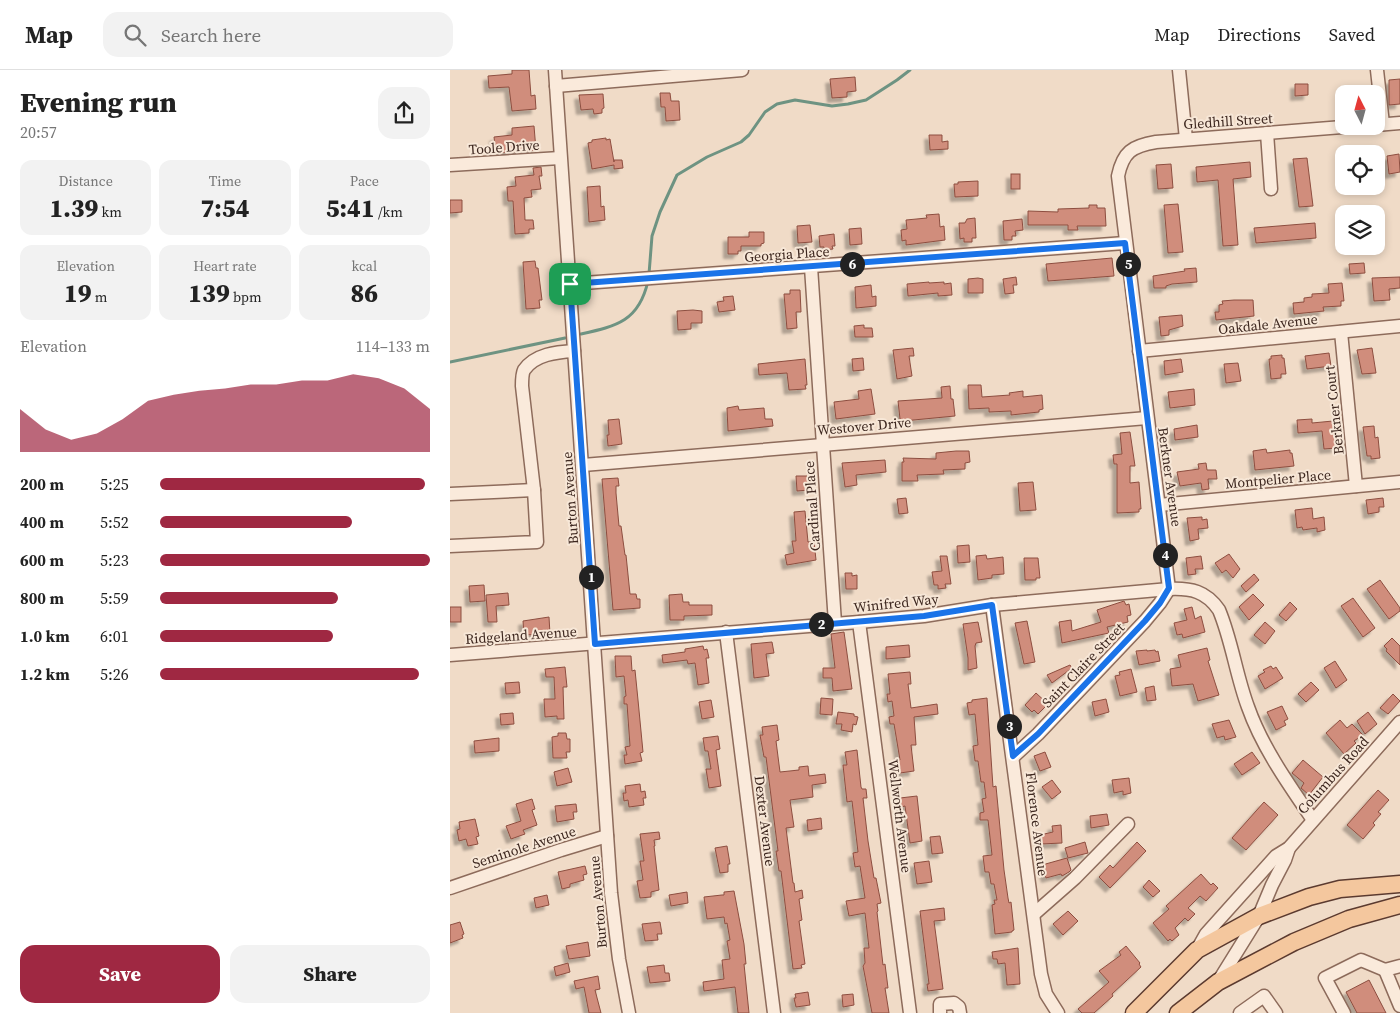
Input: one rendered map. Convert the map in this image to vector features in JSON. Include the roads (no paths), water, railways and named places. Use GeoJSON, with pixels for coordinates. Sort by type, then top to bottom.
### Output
{"type":"FeatureCollection","features":[{"type":"Feature","properties":{"kind":"main road"},"geometry":{"type":"LineString","coordinates":[[1134,1013],[1197,950],[1259,916],[1309,897],[1333,891],[1400,884]]}},
{"type":"Feature","properties":{"kind":"main road"},"geometry":{"type":"LineString","coordinates":[[1178,1013],[1218,982],[1294,942],[1329,926],[1400,905]]}},
{"type":"Feature","properties":{"kind":"street","name":"Burton Avenue"},"geometry":{"type":"LineString","coordinates":[[555,70],[611,893],[619,959],[629,1013]]}},
{"type":"Feature","properties":{"kind":"street"},"geometry":{"type":"LineString","coordinates":[[556,86],[708,71],[742,70]]}},
{"type":"Feature","properties":{"kind":"street"},"geometry":{"type":"LineString","coordinates":[[1179,70],[1186,139]]}},
{"type":"Feature","properties":{"kind":"street"},"geometry":{"type":"LineString","coordinates":[[1377,70],[1378,85]]}},
{"type":"Feature","properties":{"kind":"street"},"geometry":{"type":"LineString","coordinates":[[1385,124],[1400,123]]}},
{"type":"Feature","properties":{"kind":"street","name":"Gledhill Street"},"geometry":{"type":"LineString","coordinates":[[1119,172],[1121,162],[1134,148],[1156,142],[1335,128]]}},
{"type":"Feature","properties":{"kind":"street"},"geometry":{"type":"LineString","coordinates":[[1267,133],[1271,189]]}},
{"type":"Feature","properties":{"kind":"street","name":"Toole Drive"},"geometry":{"type":"LineString","coordinates":[[450,165],[560,158]]}},
{"type":"Feature","properties":{"kind":"street","name":"Berkner Avenue"},"geometry":{"type":"LineString","coordinates":[[1119,172],[1125,243],[1169,588]]}},
{"type":"Feature","properties":{"kind":"street","name":"Georgia Place"},"geometry":{"type":"LineString","coordinates":[[570,284],[1125,243]]}},
{"type":"Feature","properties":{"kind":"street","name":"Cardinal Place"},"geometry":{"type":"LineString","coordinates":[[811,267],[835,623]]}},
{"type":"Feature","properties":{"kind":"street","name":"Oakdale Avenue"},"geometry":{"type":"LineString","coordinates":[[1139,351],[1400,326]]}},
{"type":"Feature","properties":{"kind":"street","name":"Berkner Court"},"geometry":{"type":"LineString","coordinates":[[1341,332],[1356,486]]}},
{"type":"Feature","properties":{"kind":"street"},"geometry":{"type":"LineString","coordinates":[[450,546],[537,542],[534,490],[522,386],[524,372],[534,361],[554,352],[574,351]]}},
{"type":"Feature","properties":{"kind":"street","name":"Westover Drive"},"geometry":{"type":"LineString","coordinates":[[583,465],[1147,418]]}},
{"type":"Feature","properties":{"kind":"street","name":"Montpelier Place"},"geometry":{"type":"LineString","coordinates":[[1159,505],[1400,482]]}},
{"type":"Feature","properties":{"kind":"street"},"geometry":{"type":"LineString","coordinates":[[450,494],[534,490]]}},
{"type":"Feature","properties":{"kind":"street"},"geometry":{"type":"LineString","coordinates":[[1169,588],[1194,590],[1205,596],[1219,610],[1254,724],[1295,794],[1313,820]]}},
{"type":"Feature","properties":{"kind":"street","name":"Winifred Way"},"geometry":{"type":"LineString","coordinates":[[595,644],[924,616],[992,605],[1169,588]]}},
{"type":"Feature","properties":{"kind":"street","name":"Saint Claire Street"},"geometry":{"type":"LineString","coordinates":[[1013,756],[1038,734],[1145,621],[1160,603],[1169,588]]}},
{"type":"Feature","properties":{"kind":"street","name":"Florence Avenue"},"geometry":{"type":"LineString","coordinates":[[992,605],[1041,974],[1046,994],[1058,1013]]}},
{"type":"Feature","properties":{"kind":"street","name":"Wellworth Avenue"},"geometry":{"type":"LineString","coordinates":[[859,622],[910,1013]]}},
{"type":"Feature","properties":{"kind":"street","name":"Dexter Avenue"},"geometry":{"type":"LineString","coordinates":[[726,632],[774,1013]]}},
{"type":"Feature","properties":{"kind":"street","name":"Ridgeland Avenue"},"geometry":{"type":"LineString","coordinates":[[450,655],[595,644]]}},
{"type":"Feature","properties":{"kind":"street","name":"Columbus Road"},"geometry":{"type":"LineString","coordinates":[[1197,950],[1206,934],[1276,856],[1288,848],[1400,722]]}},
{"type":"Feature","properties":{"kind":"street"},"geometry":{"type":"LineString","coordinates":[[1034,914],[1075,878],[1128,824]]}},
{"type":"Feature","properties":{"kind":"street","name":"Seminole Avenue"},"geometry":{"type":"LineString","coordinates":[[450,888],[607,836]]}},
{"type":"Feature","properties":{"kind":"street","name":"Columbus Road"},"geometry":{"type":"LineString","coordinates":[[1218,982],[1259,916],[1272,885],[1286,860],[1288,848]]}},
{"type":"Feature","properties":{"kind":"street"},"geometry":{"type":"LineString","coordinates":[[1344,1013],[1325,978],[1361,960],[1385,970],[1400,966]]}},
{"type":"Feature","properties":{"kind":"street"},"geometry":{"type":"LineString","coordinates":[[1385,970],[1400,1006]]}},
{"type":"Feature","properties":{"kind":"street"},"geometry":{"type":"LineString","coordinates":[[1240,1013],[1264,996],[1276,1013]]}},
{"type":"Feature","properties":{"kind":"street"},"geometry":{"type":"LineString","coordinates":[[940,1013],[940,1004],[954,1003],[959,1007],[960,1013]]}},
{"type":"Feature","properties":{"kind":"waterway"},"geometry":{"type":"LineString","coordinates":[[649,274],[652,236],[660,212],[677,175],[707,157],[741,142],[749,135],[765,112],[777,104],[795,100],[832,106],[866,100],[910,70]]}},
{"type":"Feature","properties":{"kind":"waterway"},"geometry":{"type":"LineString","coordinates":[[581,334],[605,328],[625,320],[639,305],[648,281]]}},
{"type":"Feature","properties":{"kind":"waterway"},"geometry":{"type":"LineString","coordinates":[[450,362],[565,338]]}}]}
